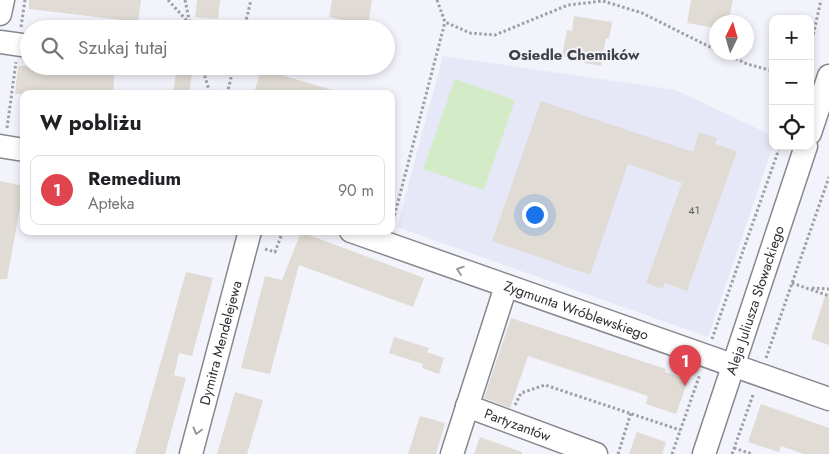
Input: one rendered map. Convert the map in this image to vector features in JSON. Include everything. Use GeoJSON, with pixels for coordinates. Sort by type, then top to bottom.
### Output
{"type":"FeatureCollection","features":[{"type":"Feature","properties":{"kind":"street"},"geometry":{"type":"LineString","coordinates":[[0,14],[3,0]]}},
{"type":"Feature","properties":{"kind":"street"},"geometry":{"type":"LineString","coordinates":[[814,121],[829,76]]}},
{"type":"Feature","properties":{"kind":"street","name":"Aleja Juliusza Słowackiego"},"geometry":{"type":"LineString","coordinates":[[704,454],[805,150]]}},
{"type":"Feature","properties":{"kind":"street","name":"Dymitra Mendelejewa"},"geometry":{"type":"LineString","coordinates":[[191,454],[249,235]]}},
{"type":"Feature","properties":{"kind":"street","name":"Zygmunta Wróblewskiego"},"geometry":{"type":"LineString","coordinates":[[362,235],[829,399]]}},
{"type":"Feature","properties":{"kind":"street"},"geometry":{"type":"LineString","coordinates":[[452,454],[506,286]]}},
{"type":"Feature","properties":{"kind":"street","name":"Partyzantów"},"geometry":{"type":"LineString","coordinates":[[467,406],[596,454]]}},
{"type":"Feature","properties":{"kind":"path"},"geometry":{"type":"LineString","coordinates":[[21,20],[25,0]]}},
{"type":"Feature","properties":{"kind":"path"},"geometry":{"type":"LineString","coordinates":[[168,0],[186,20]]}},
{"type":"Feature","properties":{"kind":"path"},"geometry":{"type":"LineString","coordinates":[[185,0],[188,20]]}},
{"type":"Feature","properties":{"kind":"path"},"geometry":{"type":"LineString","coordinates":[[246,20],[251,0]]}},
{"type":"Feature","properties":{"kind":"path"},"geometry":{"type":"LineString","coordinates":[[395,213],[445,22],[437,0]]}},
{"type":"Feature","properties":{"kind":"path"},"geometry":{"type":"LineString","coordinates":[[814,31],[821,0]]}},
{"type":"Feature","properties":{"kind":"path"},"geometry":{"type":"LineString","coordinates":[[445,22],[470,33],[495,35],[568,4],[603,1],[642,13],[709,46]]}},
{"type":"Feature","properties":{"kind":"path"},"geometry":{"type":"LineString","coordinates":[[11,148],[12,133],[8,128],[16,44],[20,24]]}},
{"type":"Feature","properties":{"kind":"path"},"geometry":{"type":"LineString","coordinates":[[739,60],[769,70]]}},
{"type":"Feature","properties":{"kind":"path"},"geometry":{"type":"LineString","coordinates":[[205,75],[209,90]]}},
{"type":"Feature","properties":{"kind":"path"},"geometry":{"type":"LineString","coordinates":[[228,90],[232,75]]}},
{"type":"Feature","properties":{"kind":"path"},"geometry":{"type":"LineString","coordinates":[[728,295],[779,150]]}},
{"type":"Feature","properties":{"kind":"path"},"geometry":{"type":"LineString","coordinates":[[776,328],[829,177]]}},
{"type":"Feature","properties":{"kind":"path"},"geometry":{"type":"LineString","coordinates":[[792,283],[829,296]]}},
{"type":"Feature","properties":{"kind":"path"},"geometry":{"type":"LineString","coordinates":[[806,288],[829,289]]}},
{"type":"Feature","properties":{"kind":"path"},"geometry":{"type":"LineString","coordinates":[[513,411],[521,393],[544,385],[680,430]]}},
{"type":"Feature","properties":{"kind":"path"},"geometry":{"type":"LineString","coordinates":[[618,454],[631,413]]}},
{"type":"Feature","properties":{"kind":"path"},"geometry":{"type":"LineString","coordinates":[[734,448],[752,454]]}},
{"type":"Feature","properties":{"kind":"shaded area"},"geometry":{"type":"Polygon","coordinates":[[[443,56],[676,90],[769,134],[769,150],[772,150],[708,337],[397,227],[443,56]]]}},
{"type":"Feature","properties":{"kind":"green space"},"geometry":{"type":"Polygon","coordinates":[[[455,79],[515,100],[484,190],[423,169],[455,79]]]}},
{"type":"Feature","properties":{"kind":"building"},"geometry":{"type":"Polygon","coordinates":[[[29,0],[141,0],[138,20],[121,20],[29,9],[29,0]]]}},
{"type":"Feature","properties":{"kind":"building"},"geometry":{"type":"Polygon","coordinates":[[[197,0],[220,0],[218,19],[195,17],[197,0]]]}},
{"type":"Feature","properties":{"kind":"building"},"geometry":{"type":"Polygon","coordinates":[[[332,0],[372,0],[369,20],[342,20],[329,17],[332,0]]]}},
{"type":"Feature","properties":{"kind":"building"},"geometry":{"type":"Polygon","coordinates":[[[691,0],[733,0],[730,15],[709,15],[709,27],[687,23],[691,0]]]}},
{"type":"Feature","properties":{"kind":"building"},"geometry":{"type":"Polygon","coordinates":[[[574,16],[612,22],[609,39],[606,38],[601,66],[584,63],[585,60],[562,56],[567,30],[572,31],[574,16]]]}},
{"type":"Feature","properties":{"kind":"building"},"geometry":{"type":"Polygon","coordinates":[[[18,66],[20,66],[20,75],[114,75],[113,90],[20,90],[20,94],[15,94],[18,66]]]}},
{"type":"Feature","properties":{"kind":"building"},"geometry":{"type":"Polygon","coordinates":[[[176,75],[192,75],[190,90],[174,90],[176,75]]]}},
{"type":"Feature","properties":{"kind":"building"},"geometry":{"type":"Polygon","coordinates":[[[259,75],[281,75],[332,90],[255,90],[259,75]]]}},
{"type":"Feature","properties":{"kind":"building"},"geometry":{"type":"Polygon","coordinates":[[[541,101],[693,152],[699,132],[717,138],[715,144],[737,151],[687,291],[665,283],[663,289],[646,283],[682,183],[628,164],[590,275],[492,241],[541,101]]]}},
{"type":"Feature","properties":{"kind":"building"},"geometry":{"type":"Polygon","coordinates":[[[0,181],[20,185],[20,208],[7,279],[0,279],[0,181]]]}},
{"type":"Feature","properties":{"kind":"building"},"geometry":{"type":"Polygon","coordinates":[[[300,235],[309,235],[424,278],[413,307],[299,265],[270,374],[241,368],[265,276],[282,280],[300,235]]]}},
{"type":"Feature","properties":{"kind":"building"},"geometry":{"type":"Polygon","coordinates":[[[186,272],[213,278],[192,356],[179,353],[174,375],[186,378],[165,454],[135,454],[186,272]]]}},
{"type":"Feature","properties":{"kind":"building"},"geometry":{"type":"Polygon","coordinates":[[[826,293],[829,294],[829,345],[811,339],[826,293]]]}},
{"type":"Feature","properties":{"kind":"building"},"geometry":{"type":"Polygon","coordinates":[[[511,318],[666,369],[665,372],[688,380],[676,414],[646,404],[648,396],[528,356],[510,408],[484,398],[511,318]]]}},
{"type":"Feature","properties":{"kind":"building"},"geometry":{"type":"Polygon","coordinates":[[[394,337],[429,348],[427,352],[444,358],[439,374],[422,368],[423,364],[389,353],[394,337]]]}},
{"type":"Feature","properties":{"kind":"building"},"geometry":{"type":"Polygon","coordinates":[[[235,392],[263,400],[247,454],[217,454],[235,392]]]}},
{"type":"Feature","properties":{"kind":"building"},"geometry":{"type":"Polygon","coordinates":[[[761,404],[829,428],[829,454],[804,454],[781,446],[779,452],[748,442],[761,404]]]}},
{"type":"Feature","properties":{"kind":"building"},"geometry":{"type":"Polygon","coordinates":[[[420,416],[445,423],[436,454],[408,454],[420,416]]]}},
{"type":"Feature","properties":{"kind":"building"},"geometry":{"type":"Polygon","coordinates":[[[637,432],[666,442],[662,454],[629,454],[637,432]]]}},
{"type":"Feature","properties":{"kind":"building"},"geometry":{"type":"Polygon","coordinates":[[[480,437],[522,452],[522,454],[474,454],[480,437]]]}},
{"type":"Feature","properties":{"kind":"place","name":"Remedium"},"geometry":{"type":"Point","coordinates":[685,386]}},
{"type":"Feature","properties":{"kind":"district","name":"Osiedle Chemików"},"geometry":{"type":"Point","coordinates":[574,55]}}]}
